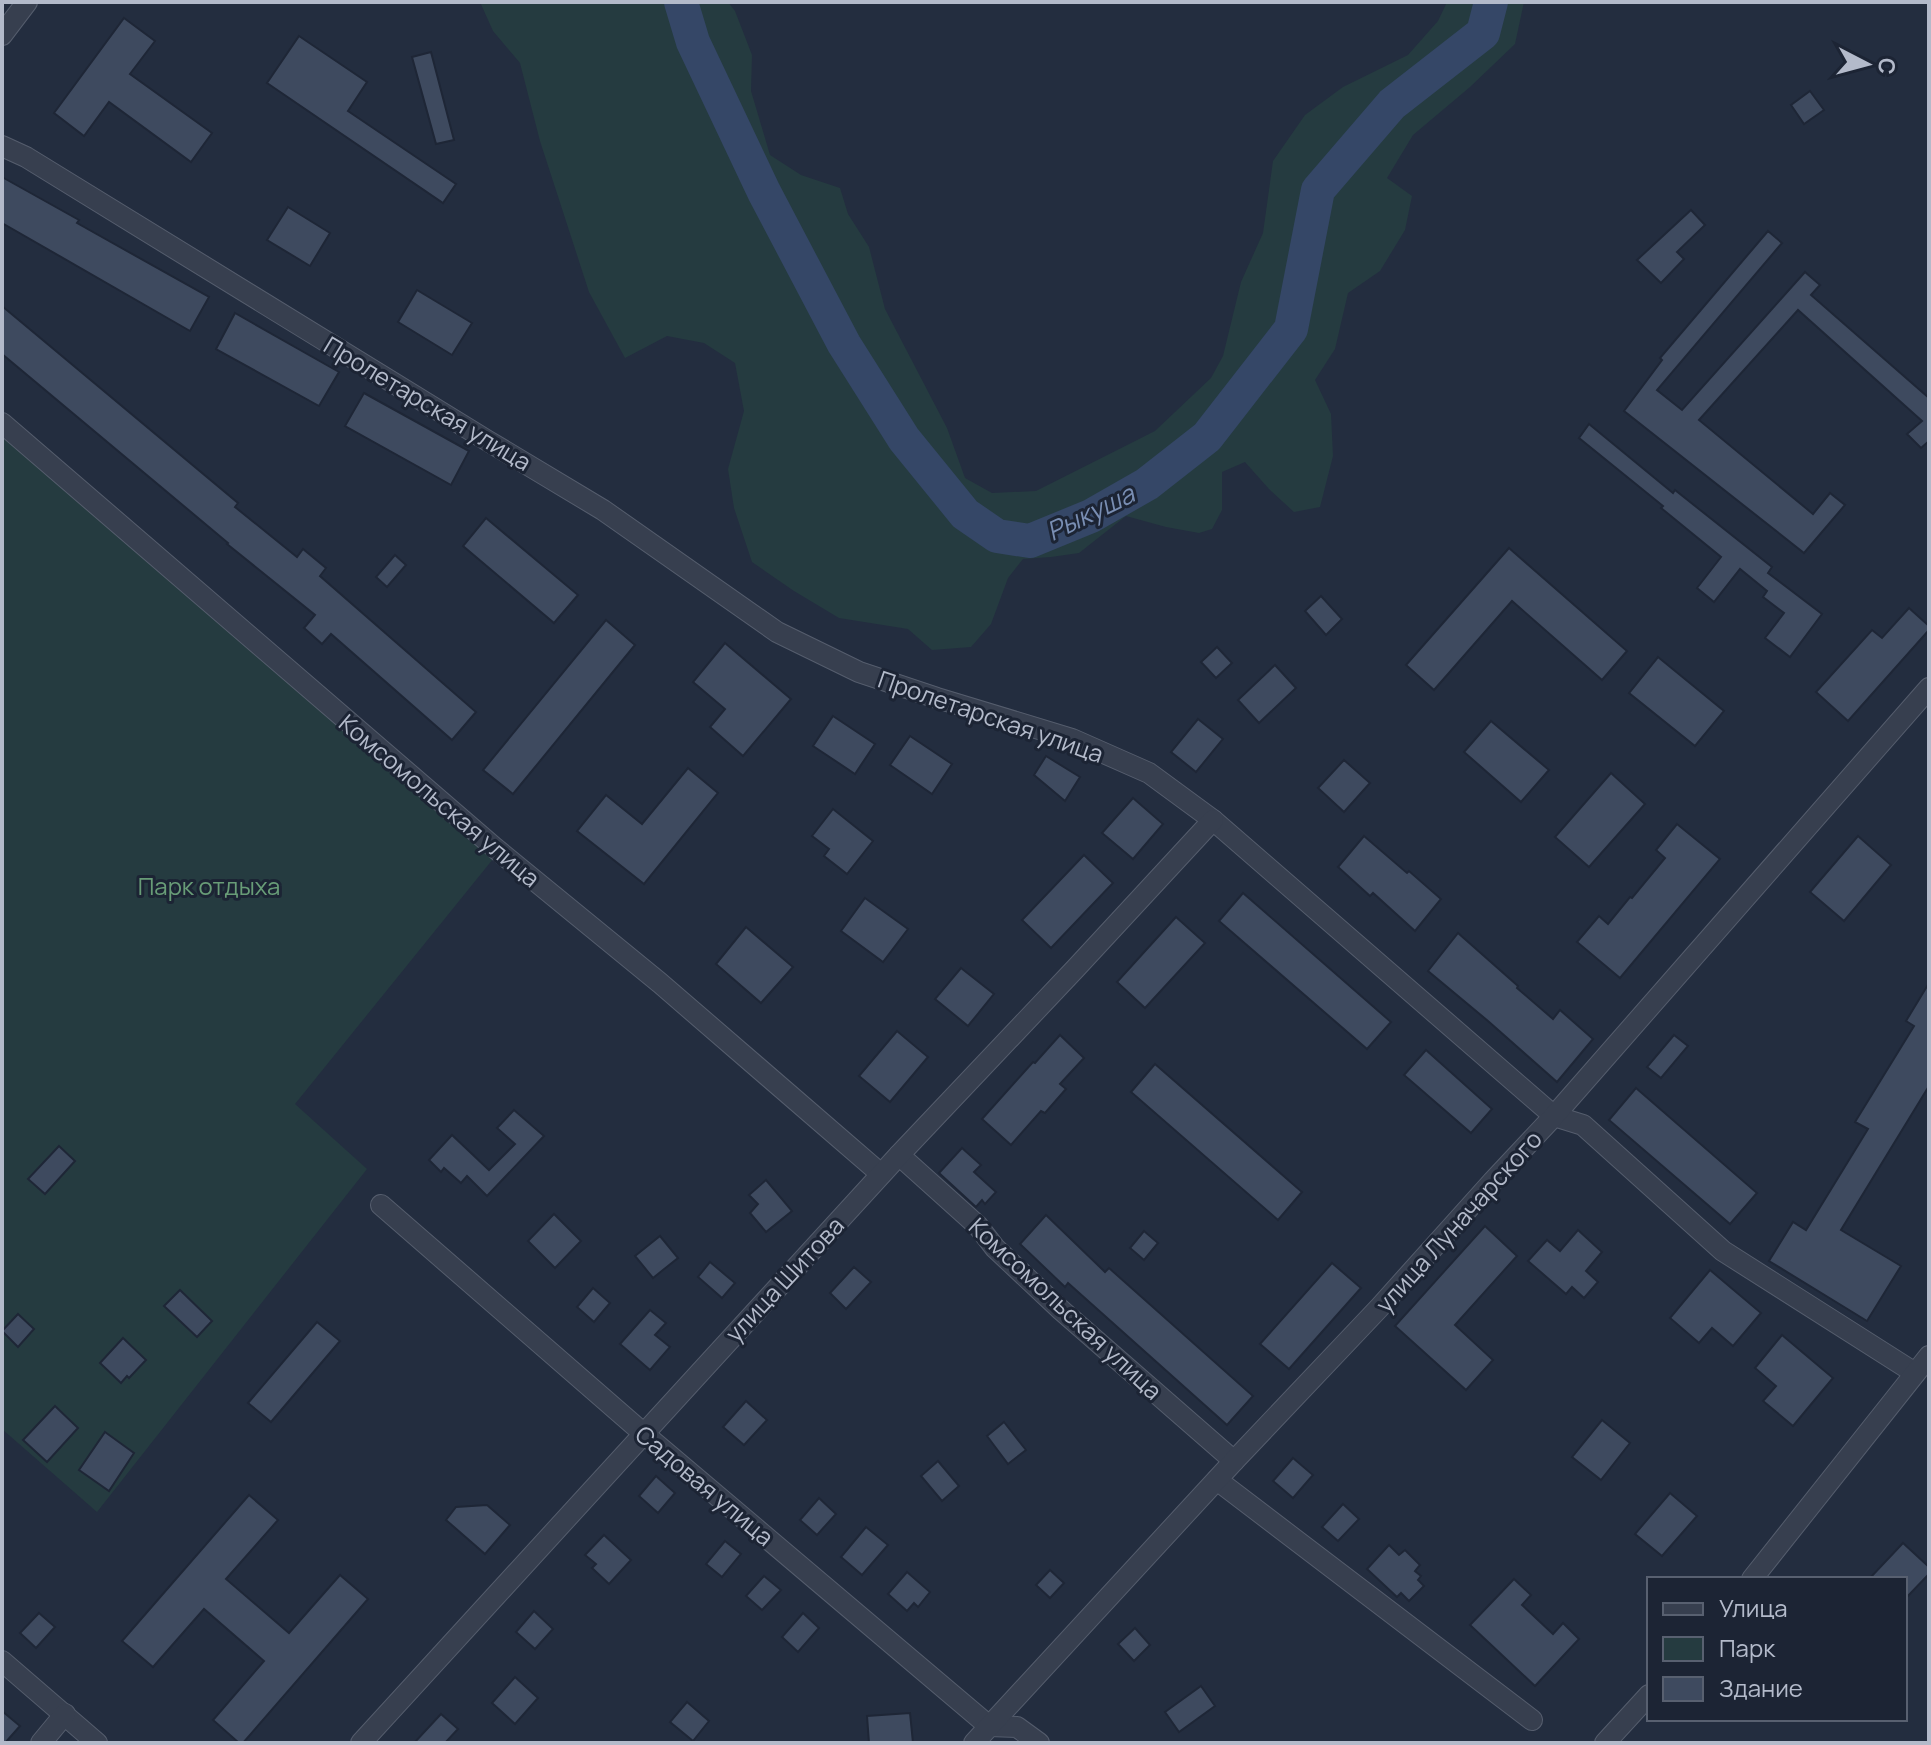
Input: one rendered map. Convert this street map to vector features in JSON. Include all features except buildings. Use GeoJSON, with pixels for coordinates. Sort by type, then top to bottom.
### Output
{"type":"FeatureCollection","features":[{"type":"Feature","properties":{"kind":"street"},"geometry":{"type":"LineString","coordinates":[[2,35],[27,2]]}},
{"type":"Feature","properties":{"kind":"street","name":"Пролетарская улица"},"geometry":{"type":"LineString","coordinates":[[2,146],[26,157],[603,510],[777,632],[859,672],[1072,739],[1149,773],[1213,820],[1554,1116],[1583,1125],[1723,1251],[1915,1373]]}},
{"type":"Feature","properties":{"kind":"street","name":"Комсомольская улица"},"geometry":{"type":"LineString","coordinates":[[2,423],[471,828],[660,983],[881,1174]]}},
{"type":"Feature","properties":{"kind":"street","name":"улица Луначарского"},"geometry":{"type":"LineString","coordinates":[[974,1743],[1554,1116],[1929,688]]}},
{"type":"Feature","properties":{"kind":"street","name":"улица Шитова"},"geometry":{"type":"LineString","coordinates":[[361,1743],[881,1174],[1213,820]]}},
{"type":"Feature","properties":{"kind":"street","name":"Комсомольская улица"},"geometry":{"type":"LineString","coordinates":[[899,1155],[978,1226],[995,1248],[1061,1310],[1234,1461]]}},
{"type":"Feature","properties":{"kind":"street","name":"Садовая улица"},"geometry":{"type":"LineString","coordinates":[[381,1205],[643,1433],[989,1726],[1017,1727],[1039,1743]]}},
{"type":"Feature","properties":{"kind":"street"},"geometry":{"type":"LineString","coordinates":[[1754,1577],[1929,1356]]}},
{"type":"Feature","properties":{"kind":"street"},"geometry":{"type":"LineString","coordinates":[[1217,1480],[1532,1720]]}},
{"type":"Feature","properties":{"kind":"street"},"geometry":{"type":"LineString","coordinates":[[2,1661],[97,1743]]}},
{"type":"Feature","properties":{"kind":"street"},"geometry":{"type":"LineString","coordinates":[[1605,1743],[1647,1697]]}},
{"type":"Feature","properties":{"kind":"street"},"geometry":{"type":"LineString","coordinates":[[41,1743],[65,1714]]}},
{"type":"Feature","properties":{"kind":"green space"},"geometry":{"type":"Polygon","coordinates":[[[480,2],[728,2],[735,11],[752,55],[751,91],[770,155],[801,175],[840,188],[848,214],[869,247],[885,309],[947,428],[965,478],[992,493],[1036,491],[1155,431],[1211,378],[1223,356],[1241,282],[1263,233],[1273,161],[1305,115],[1343,87],[1408,55],[1438,21],[1447,2],[1524,2],[1515,44],[1413,135],[1387,178],[1412,196],[1405,230],[1380,271],[1348,293],[1335,349],[1315,380],[1331,414],[1333,456],[1320,507],[1294,512],[1245,462],[1222,472],[1222,510],[1212,529],[1199,533],[1126,516],[1079,553],[1023,559],[1008,578],[991,624],[971,647],[932,650],[908,629],[839,618],[752,562],[734,508],[728,469],[744,411],[735,363],[704,343],[667,336],[625,358],[589,292],[540,141],[520,63],[493,31],[480,2]]]}},
{"type":"Feature","properties":{"kind":"green space","name":"Парк отдыха"},"geometry":{"type":"Polygon","coordinates":[[[2,436],[493,859],[295,1104],[367,1169],[97,1512],[2,1429],[2,436]]]}},
{"type":"Feature","properties":{"kind":"waterway","name":"Рыкуша"},"geometry":{"type":"LineString","coordinates":[[681,2],[693,42],[764,192],[844,344],[904,439],[965,514],[997,536],[1030,541],[1091,516],[1147,484],[1207,437],[1291,329],[1318,190],[1392,104],[1483,33],[1491,2]]}}]}
